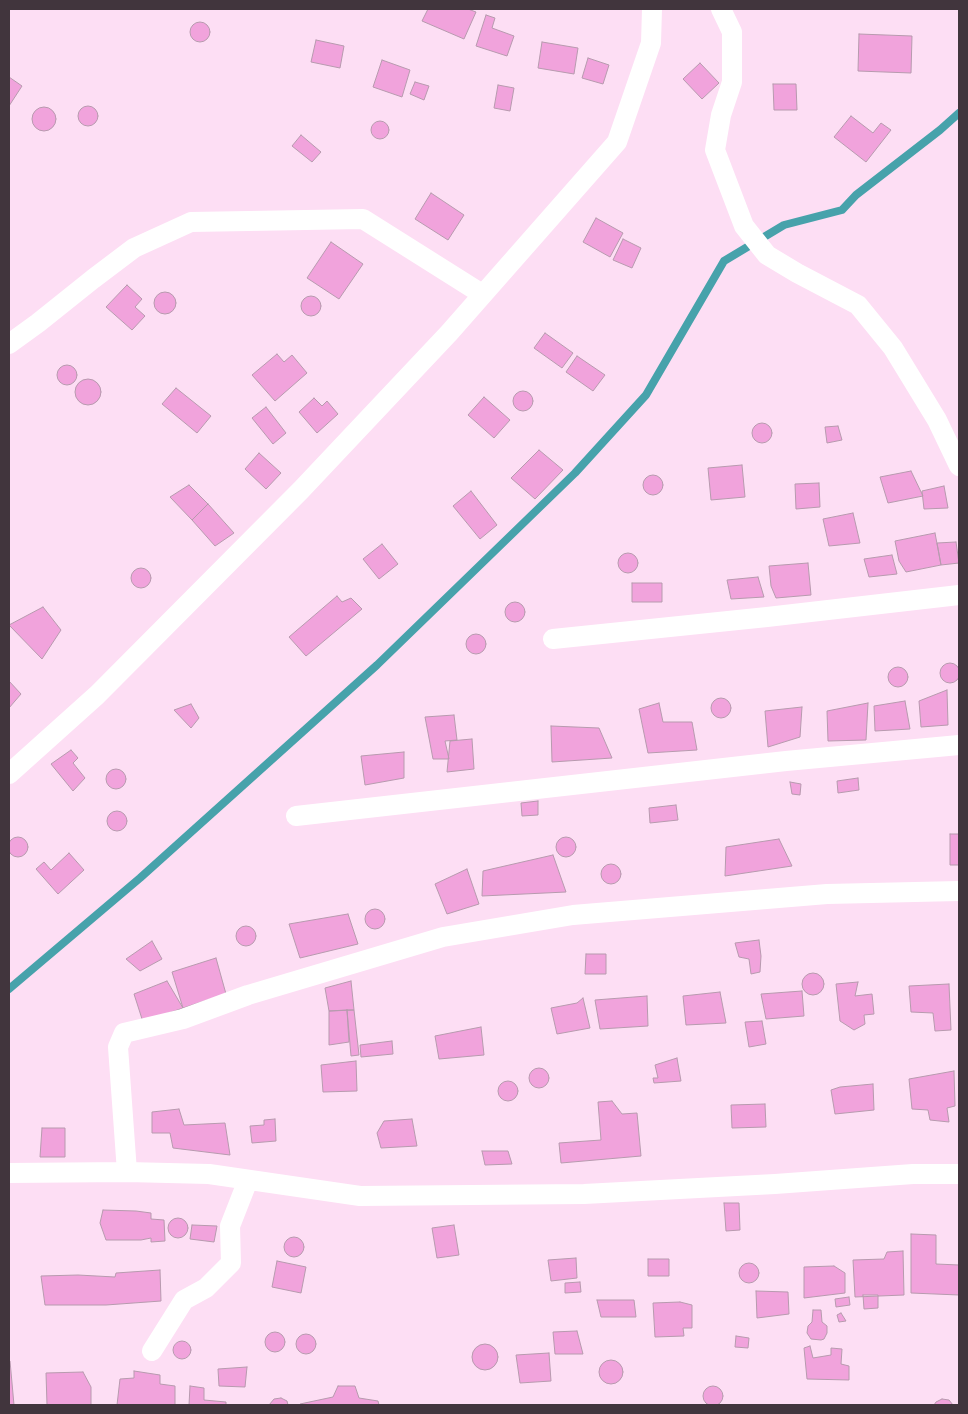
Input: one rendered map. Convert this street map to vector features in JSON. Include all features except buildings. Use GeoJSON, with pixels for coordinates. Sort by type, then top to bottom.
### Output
{"type":"FeatureCollection","features":[{"type":"Feature","properties":{"kind":"street"},"geometry":{"type":"LineString","coordinates":[[9,774],[97,695],[301,490],[449,333],[617,142],[651,43],[652,9]]}},
{"type":"Feature","properties":{"kind":"street"},"geometry":{"type":"LineString","coordinates":[[722,9],[732,32],[732,82],[721,115],[715,150],[745,228],[767,255],[796,273],[858,305],[893,348],[937,420],[959,466]]}},
{"type":"Feature","properties":{"kind":"street"},"geometry":{"type":"LineString","coordinates":[[9,344],[134,248],[191,222],[363,219],[482,294]]}},
{"type":"Feature","properties":{"kind":"street"},"geometry":{"type":"LineString","coordinates":[[553,639],[959,595]]}},
{"type":"Feature","properties":{"kind":"street"},"geometry":{"type":"LineString","coordinates":[[296,816],[786,760],[959,746]]}},
{"type":"Feature","properties":{"kind":"street"},"geometry":{"type":"LineString","coordinates":[[127,1172],[118,1047],[124,1033],[183,1019],[248,995],[443,937],[583,914],[827,894],[959,891]]}},
{"type":"Feature","properties":{"kind":"street"},"geometry":{"type":"LineString","coordinates":[[9,1173],[127,1172],[209,1174],[360,1196],[584,1194],[775,1184],[913,1174],[959,1174]]}},
{"type":"Feature","properties":{"kind":"street"},"geometry":{"type":"LineString","coordinates":[[152,1351],[184,1300],[206,1288],[231,1263],[230,1226],[248,1180]]}},
{"type":"Feature","properties":{"kind":"waterway"},"geometry":{"type":"LineString","coordinates":[[9,989],[140,878],[377,665],[575,473],[646,395],[724,261],[784,225],[842,210],[856,195],[959,113]]}}]}
